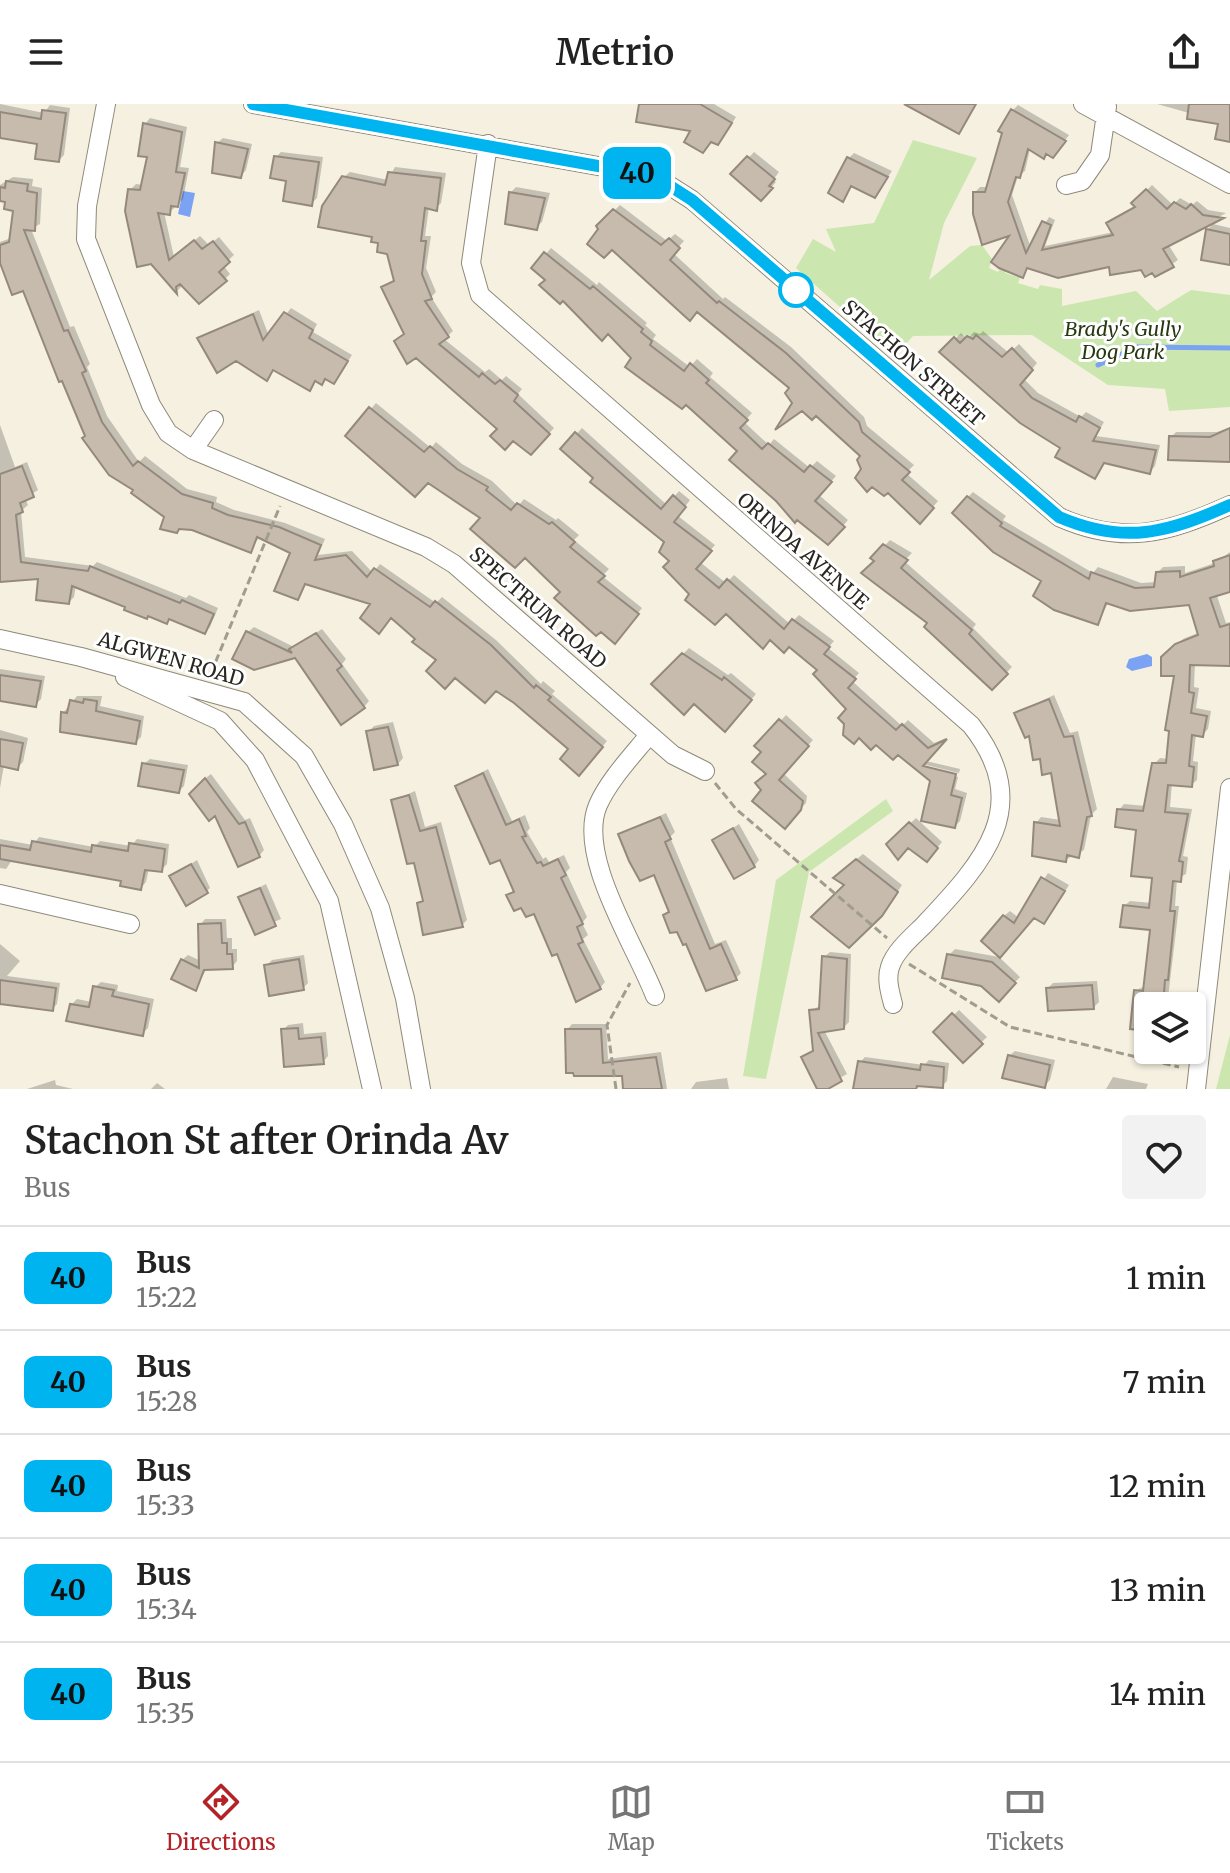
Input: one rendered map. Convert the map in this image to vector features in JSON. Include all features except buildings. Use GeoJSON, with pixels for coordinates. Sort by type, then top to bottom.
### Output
{"type":"FeatureCollection","features":[{"type":"Feature","properties":{"kind":"street","name":"SPECTRUM ROAD"},"geometry":{"type":"LineString","coordinates":[[106,104],[87,206],[86,239],[151,405],[168,433],[193,450],[426,547],[454,564],[673,755],[705,771]]}},
{"type":"Feature","properties":{"kind":"street","name":"STACHON STREET"},"geometry":{"type":"LineString","coordinates":[[253,104],[488,144],[637,173],[667,184],[692,200],[1059,517],[1083,528],[1141,534],[1178,527],[1230,505]]}},
{"type":"Feature","properties":{"kind":"street"},"geometry":{"type":"LineString","coordinates":[[1083,104],[1107,110],[1230,184]]}},
{"type":"Feature","properties":{"kind":"street"},"geometry":{"type":"LineString","coordinates":[[1066,185],[1082,181],[1100,155],[1107,110]]}},
{"type":"Feature","properties":{"kind":"street","name":"ORINDA AVENUE"},"geometry":{"type":"LineString","coordinates":[[488,144],[471,263],[480,295],[971,725],[987,745],[1001,795],[997,823],[988,848],[974,871],[896,955]]}},
{"type":"Feature","properties":{"kind":"street"},"geometry":{"type":"LineString","coordinates":[[193,450],[214,420]]}},
{"type":"Feature","properties":{"kind":"street","name":"ALGWEN ROAD"},"geometry":{"type":"LineString","coordinates":[[0,639],[81,657],[244,702],[304,756],[343,824],[380,908],[405,998],[421,1089]]}},
{"type":"Feature","properties":{"kind":"street","name":"ALGWEN ROAD"},"geometry":{"type":"LineString","coordinates":[[81,657],[220,721],[255,760],[329,901],[372,1089]]}},
{"type":"Feature","properties":{"kind":"street"},"geometry":{"type":"LineString","coordinates":[[649,735],[599,802],[592,836],[610,894],[655,996]]}},
{"type":"Feature","properties":{"kind":"street"},"geometry":{"type":"LineString","coordinates":[[1196,1080],[1230,788]]}},
{"type":"Feature","properties":{"kind":"street"},"geometry":{"type":"LineString","coordinates":[[0,894],[130,924]]}},
{"type":"Feature","properties":{"kind":"street"},"geometry":{"type":"LineString","coordinates":[[893,1004],[888,975],[896,955]]}},
{"type":"Feature","properties":{"kind":"path"},"geometry":{"type":"LineString","coordinates":[[204,690],[288,488]]}},
{"type":"Feature","properties":{"kind":"path"},"geometry":{"type":"LineString","coordinates":[[705,771],[736,809],[886,935],[896,955],[1010,1027],[1196,1080]]}},
{"type":"Feature","properties":{"kind":"path"},"geometry":{"type":"LineString","coordinates":[[616,1089],[607,1025],[642,962]]}},
{"type":"Feature","properties":{"kind":"green space","name":"Brady's Gully Dog Park"},"geometry":{"type":"Polygon","coordinates":[[[913,140],[977,158],[944,223],[929,280],[970,246],[982,245],[992,259],[989,268],[998,272],[1002,266],[1006,268],[1005,273],[1020,278],[1018,283],[1038,289],[1040,285],[1062,289],[1062,306],[1136,291],[1157,311],[1191,290],[1230,295],[1230,407],[1169,411],[1165,389],[1108,385],[1032,335],[913,336],[895,356],[796,268],[813,239],[836,252],[826,229],[874,223],[913,140]]]}},
{"type":"Feature","properties":{"kind":"green space"},"geometry":{"type":"Polygon","coordinates":[[[886,799],[893,811],[809,872],[766,1079],[743,1076],[776,880],[886,799]]]}},
{"type":"Feature","properties":{"kind":"green space"},"geometry":{"type":"Polygon","coordinates":[[[1230,1035],[1230,1089],[1216,1089],[1230,1035]]]}},
{"type":"Feature","properties":{"kind":"water"},"geometry":{"type":"Polygon","coordinates":[[[183,191],[195,193],[190,217],[178,214],[183,191]]]}},
{"type":"Feature","properties":{"kind":"water"},"geometry":{"type":"Polygon","coordinates":[[[1147,654],[1152,657],[1152,666],[1132,671],[1126,667],[1129,659],[1147,654]]]}},
{"type":"Feature","properties":{"kind":"waterway"},"geometry":{"type":"LineString","coordinates":[[1098,365],[1137,347],[1230,348]]}},
{"type":"Feature","properties":{"kind":"bus line","name":"40"},"geometry":{"type":"LineString","coordinates":[[253,104],[488,144],[637,173],[667,184],[692,200],[1059,517],[1083,528],[1141,534],[1188,524],[1230,505]]}}]}
